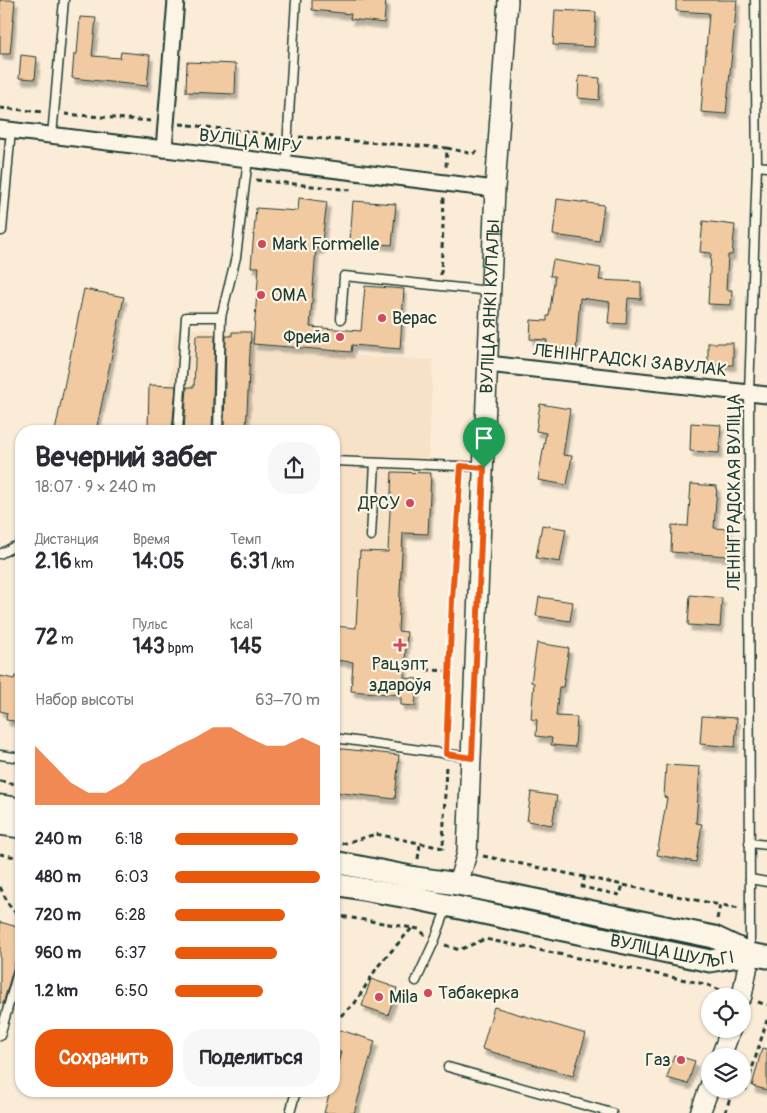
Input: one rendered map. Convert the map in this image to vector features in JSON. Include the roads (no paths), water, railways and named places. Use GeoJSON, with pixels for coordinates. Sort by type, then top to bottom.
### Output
{"type":"FeatureCollection","features":[{"type":"Feature","properties":{"kind":"main road"},"geometry":{"type":"LineString","coordinates":[[0,806],[15,808]]}},
{"type":"Feature","properties":{"kind":"main road"},"geometry":{"type":"LineString","coordinates":[[0,824],[15,826]]}},
{"type":"Feature","properties":{"kind":"main road","name":"ВУЛІЦА ШУЛЬГІ"},"geometry":{"type":"LineString","coordinates":[[340,863],[458,884],[714,937],[758,956]]}},
{"type":"Feature","properties":{"kind":"main road"},"geometry":{"type":"LineString","coordinates":[[448,905],[458,884]]}},
{"type":"Feature","properties":{"kind":"main road","name":"ВУЛІЦА ШУЛЬГІ"},"geometry":{"type":"LineString","coordinates":[[340,885],[448,905],[710,961],[758,956]]}},
{"type":"Feature","properties":{"kind":"street"},"geometry":{"type":"LineString","coordinates":[[164,149],[176,0]]}},
{"type":"Feature","properties":{"kind":"street","name":"ВУЛІЦА ЯНКІ КУПАЛЫ"},"geometry":{"type":"LineString","coordinates":[[458,884],[467,853],[495,189],[508,0]]}},
{"type":"Feature","properties":{"kind":"street","name":"ВУЛІЦА МІРУ"},"geometry":{"type":"LineString","coordinates":[[6,129],[495,189]]}},
{"type":"Feature","properties":{"kind":"street","name":"ЛЕНІНГРАДСКІ ЗАВУЛАК"},"geometry":{"type":"LineString","coordinates":[[488,364],[767,395]]}},
{"type":"Feature","properties":{"kind":"street"},"geometry":{"type":"LineString","coordinates":[[747,988],[758,956]]}},
{"type":"Feature","properties":{"kind":"street"},"geometry":{"type":"LineString","coordinates":[[700,1113],[706,1098]]}},
{"type":"Feature","properties":{"kind":"lane"},"geometry":{"type":"LineString","coordinates":[[52,136],[64,0]]}},
{"type":"Feature","properties":{"kind":"lane"},"geometry":{"type":"LineString","coordinates":[[286,164],[296,0]]}},
{"type":"Feature","properties":{"kind":"lane","name":"ЛЕНІНГРАДСКАЯ ВУЛІЦА"},"geometry":{"type":"LineString","coordinates":[[755,0],[757,166],[749,392],[749,843],[750,879],[758,956]]}},
{"type":"Feature","properties":{"kind":"lane"},"geometry":{"type":"LineString","coordinates":[[0,231],[2,231],[6,129]]}},
{"type":"Feature","properties":{"kind":"lane"},"geometry":{"type":"LineString","coordinates":[[218,425],[221,318],[236,257],[248,159]]}},
{"type":"Feature","properties":{"kind":"lane"},"geometry":{"type":"LineString","coordinates":[[757,166],[767,167]]}},
{"type":"Feature","properties":{"kind":"lane"},"geometry":{"type":"LineString","coordinates":[[341,319],[344,276],[491,291]]}},
{"type":"Feature","properties":{"kind":"lane"},"geometry":{"type":"LineString","coordinates":[[178,425],[186,317],[221,318]]}},
{"type":"Feature","properties":{"kind":"lane"},"geometry":{"type":"LineString","coordinates":[[340,461],[484,468]]}},
{"type":"Feature","properties":{"kind":"lane"},"geometry":{"type":"LineString","coordinates":[[371,536],[375,463]]}},
{"type":"Feature","properties":{"kind":"lane"},"geometry":{"type":"LineString","coordinates":[[0,554],[12,547],[15,547]]}},
{"type":"Feature","properties":{"kind":"lane"},"geometry":{"type":"LineString","coordinates":[[340,739],[472,758]]}},
{"type":"Feature","properties":{"kind":"lane"},"geometry":{"type":"LineString","coordinates":[[0,755],[15,757]]}},
{"type":"Feature","properties":{"kind":"lane"},"geometry":{"type":"LineString","coordinates":[[749,843],[767,845]]}},
{"type":"Feature","properties":{"kind":"lane"},"geometry":{"type":"LineString","coordinates":[[750,879],[767,882]]}},
{"type":"Feature","properties":{"kind":"lane"},"geometry":{"type":"LineString","coordinates":[[416,981],[448,905]]}},
{"type":"Feature","properties":{"kind":"lane"},"geometry":{"type":"LineString","coordinates":[[0,1036],[15,982]]}},
{"type":"Feature","properties":{"kind":"lane"},"geometry":{"type":"LineString","coordinates":[[448,1068],[612,1113]]}},
{"type":"Feature","properties":{"kind":"lane"},"geometry":{"type":"LineString","coordinates":[[290,1113],[294,1097]]}},
{"type":"Feature","properties":{"kind":"place","name":"Mark Formelle"},"geometry":{"type":"Point","coordinates":[262,244]}},
{"type":"Feature","properties":{"kind":"place","name":"ОМА"},"geometry":{"type":"Point","coordinates":[261,295]}},
{"type":"Feature","properties":{"kind":"place","name":"Верас"},"geometry":{"type":"Point","coordinates":[382,318]}},
{"type":"Feature","properties":{"kind":"place","name":"Фрейа"},"geometry":{"type":"Point","coordinates":[340,337]}},
{"type":"Feature","properties":{"kind":"place","name":"ДРСУ"},"geometry":{"type":"Point","coordinates":[410,503]}},
{"type":"Feature","properties":{"kind":"place","name":"Рацэпт здароўя"},"geometry":{"type":"Point","coordinates":[400,645]}},
{"type":"Feature","properties":{"kind":"place","name":"Табакерка"},"geometry":{"type":"Point","coordinates":[428,993]}},
{"type":"Feature","properties":{"kind":"place","name":"Mila"},"geometry":{"type":"Point","coordinates":[379,997]}},
{"type":"Feature","properties":{"kind":"place","name":"Газ"},"geometry":{"type":"Point","coordinates":[681,1060]}}]}
